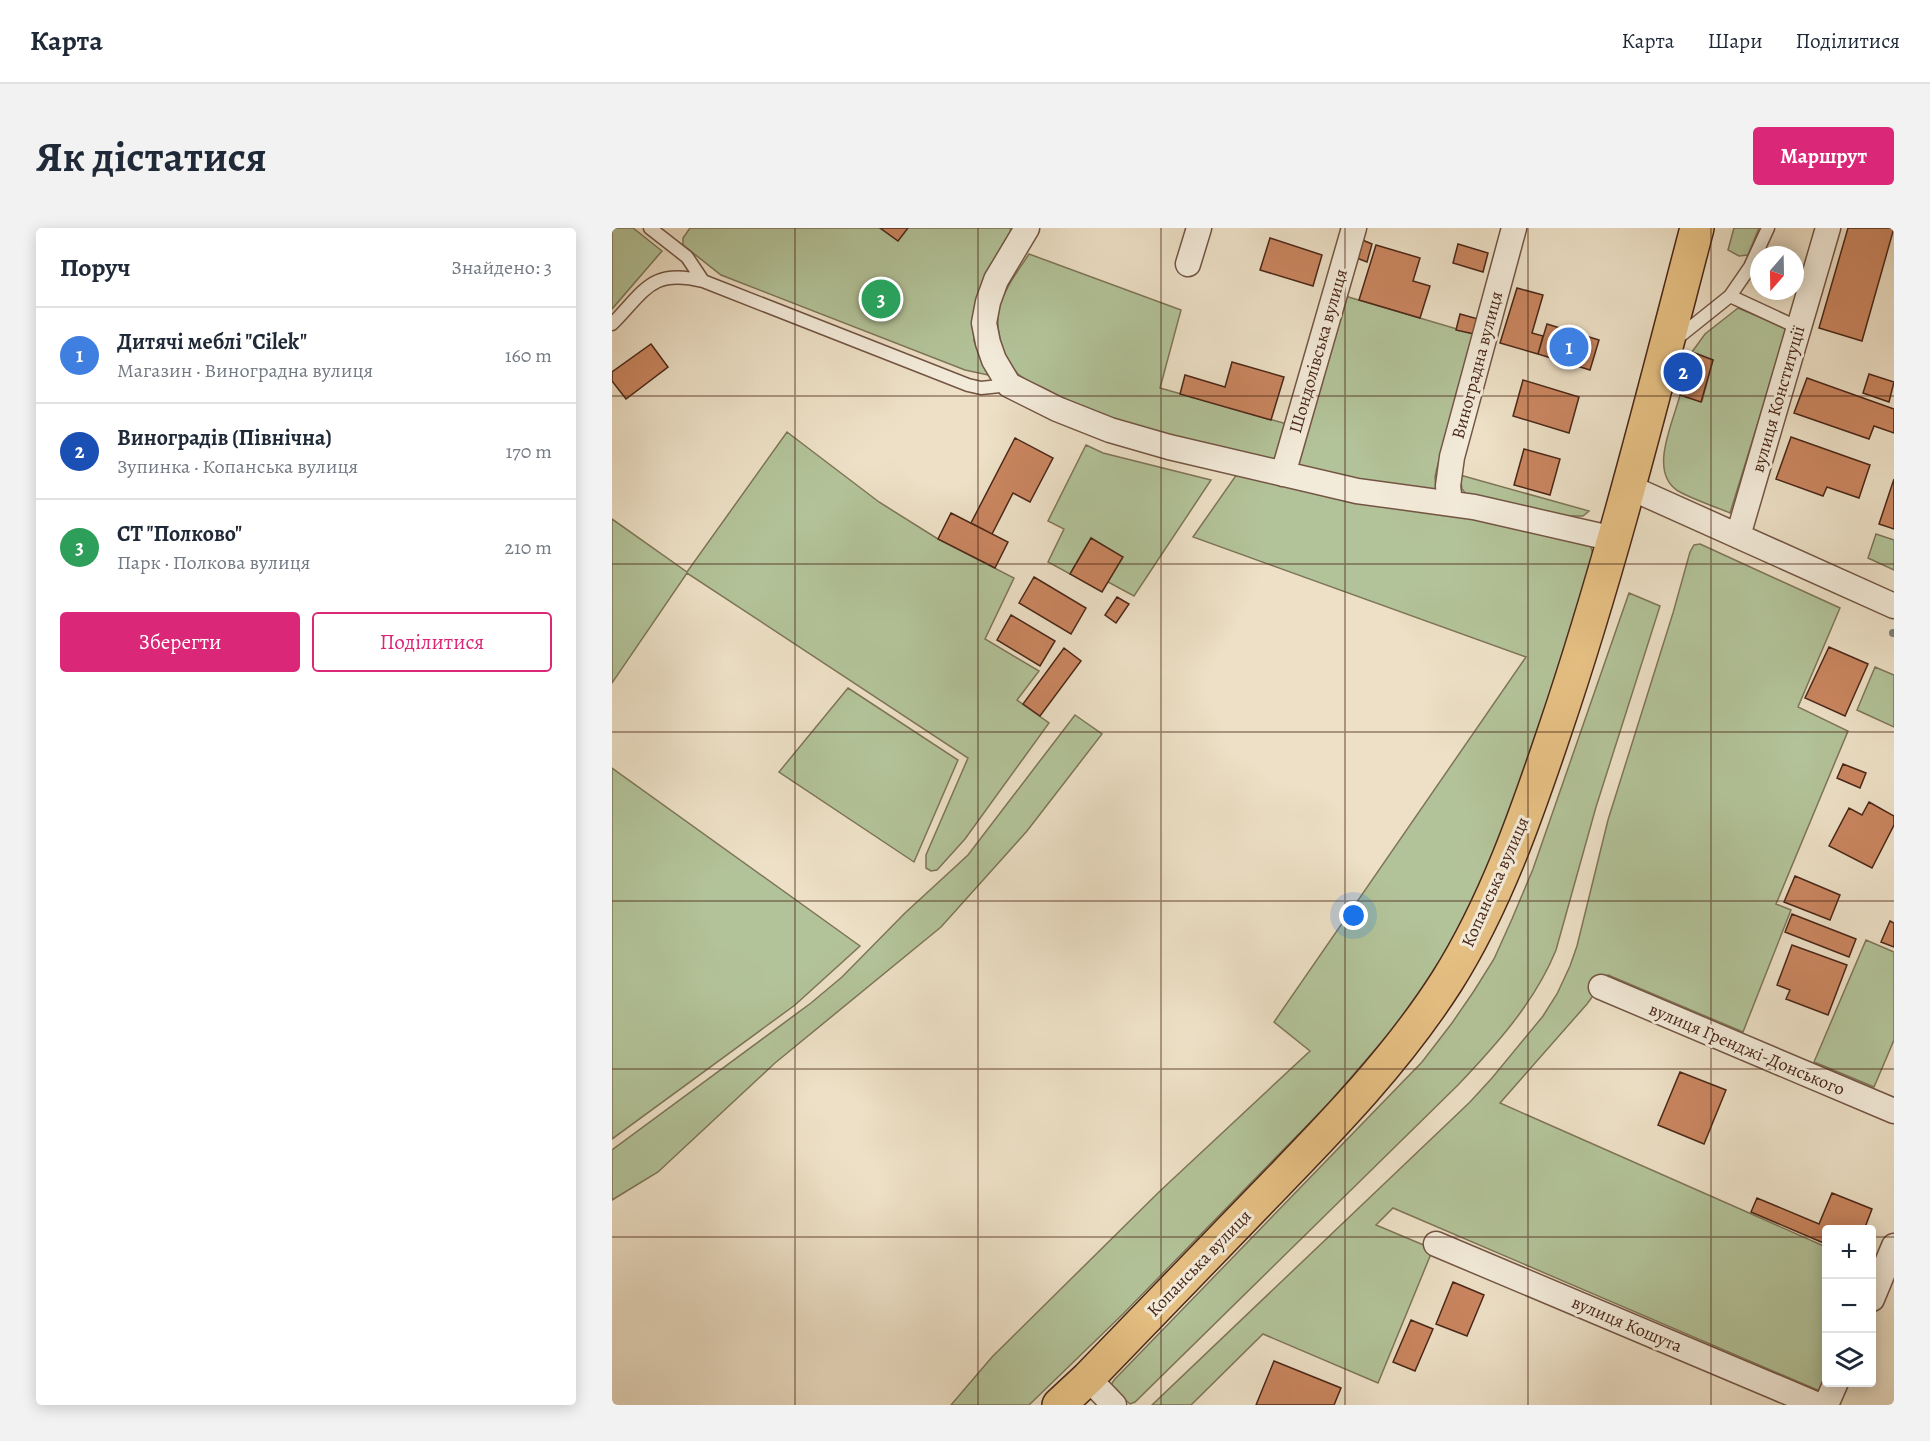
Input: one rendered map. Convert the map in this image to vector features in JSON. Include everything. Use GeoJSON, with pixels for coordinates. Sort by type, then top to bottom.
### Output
{"type":"FeatureCollection","features":[{"type":"Feature","properties":{"kind":"highway","name":"Копанська вулиця"},"geometry":{"type":"LineString","coordinates":[[1059,1405],[1088,1378],[1345,1111],[1418,1024],[1448,980],[1475,930],[1522,823],[1572,680],[1629,488],[1697,228]]}},
{"type":"Feature","properties":{"kind":"street"},"geometry":{"type":"LineString","coordinates":[[1028,228],[996,280],[984,323],[994,360],[1010,385],[1057,409],[1110,430],[1169,447],[1357,491],[1450,503],[1614,539]]}},
{"type":"Feature","properties":{"kind":"street"},"geometry":{"type":"LineString","coordinates":[[1188,264],[1199,228]]}},
{"type":"Feature","properties":{"kind":"street","name":"Шондолівська вулиця"},"geometry":{"type":"LineString","coordinates":[[1283,474],[1354,228]]}},
{"type":"Feature","properties":{"kind":"street","name":"Виноградна вулиця"},"geometry":{"type":"LineString","coordinates":[[1450,503],[1448,486],[1452,458],[1514,228]]}},
{"type":"Feature","properties":{"kind":"street","name":"вулиця Конституції"},"geometry":{"type":"LineString","coordinates":[[1738,536],[1828,228]]}},
{"type":"Feature","properties":{"kind":"street"},"geometry":{"type":"LineString","coordinates":[[1629,488],[1894,606]]}},
{"type":"Feature","properties":{"kind":"street","name":"вулиця Гренджі-Донського"},"geometry":{"type":"LineString","coordinates":[[1601,987],[1894,1112]]}},
{"type":"Feature","properties":{"kind":"street","name":"вулиця Кошута"},"geometry":{"type":"LineString","coordinates":[[1436,1244],[1818,1405]]}},
{"type":"Feature","properties":{"kind":"street"},"geometry":{"type":"LineString","coordinates":[[1876,1289],[1894,1246]]}},
{"type":"Feature","properties":{"kind":"street"},"geometry":{"type":"LineString","coordinates":[[1088,1378],[1114,1405]]}},
{"type":"Feature","properties":{"kind":"street"},"geometry":{"type":"LineString","coordinates":[[1826,1405],[1834,1387]]}},
{"type":"Feature","properties":{"kind":"lane"},"geometry":{"type":"LineString","coordinates":[[650,228],[687,257],[703,281]]}},
{"type":"Feature","properties":{"kind":"lane"},"geometry":{"type":"LineString","coordinates":[[1666,347],[1730,296],[1750,267],[1768,228]]}},
{"type":"Feature","properties":{"kind":"lane"},"geometry":{"type":"LineString","coordinates":[[612,324],[647,286],[664,278],[683,276],[703,281],[953,380],[981,388],[1010,385]]}},
{"type":"Feature","properties":{"kind":"lane"},"geometry":{"type":"LineString","coordinates":[[1730,296],[1799,328]]}},
{"type":"Feature","properties":{"kind":"green space"},"geometry":{"type":"Polygon","coordinates":[[[612,228],[633,228],[662,251],[612,309],[612,228]]]}},
{"type":"Feature","properties":{"kind":"green space"},"geometry":{"type":"Polygon","coordinates":[[[690,228],[1010,228],[1011,232],[974,327],[974,341],[988,375],[965,370],[721,275],[683,245],[683,238],[690,228]]]}},
{"type":"Feature","properties":{"kind":"green space"},"geometry":{"type":"Polygon","coordinates":[[[1734,228],[1759,228],[1748,255],[1739,256],[1728,250],[1734,228]]]}},
{"type":"Feature","properties":{"kind":"green space"},"geometry":{"type":"Polygon","coordinates":[[[1029,254],[1181,310],[1160,388],[1287,424],[1276,461],[1129,424],[1073,403],[1018,374],[1001,344],[998,318],[1004,295],[1029,254]]]}},
{"type":"Feature","properties":{"kind":"green space"},"geometry":{"type":"Polygon","coordinates":[[[1345,296],[1474,334],[1437,468],[1436,491],[1392,486],[1296,466],[1345,296]]]}},
{"type":"Feature","properties":{"kind":"green space"},"geometry":{"type":"Polygon","coordinates":[[[1738,308],[1787,329],[1730,513],[1678,491],[1669,483],[1664,460],[1668,433],[1680,395],[1702,401],[1713,360],[1692,352],[1705,334],[1738,308]]]}},
{"type":"Feature","properties":{"kind":"green space"},"geometry":{"type":"Polygon","coordinates":[[[787,432],[879,502],[938,539],[1014,578],[985,639],[1039,671],[1017,700],[1049,723],[965,839],[937,870],[931,871],[926,868],[926,855],[968,758],[687,573],[612,683],[612,519],[687,572],[787,432]]]}},
{"type":"Feature","properties":{"kind":"green space"},"geometry":{"type":"Polygon","coordinates":[[[1086,445],[1103,453],[1211,480],[1134,596],[1108,582],[1091,538],[1070,574],[1048,562],[1064,529],[1048,521],[1086,445]]]}},
{"type":"Feature","properties":{"kind":"green space"},"geometry":{"type":"Polygon","coordinates":[[[1237,474],[1465,515],[1590,545],[1594,556],[1576,619],[1488,875],[1435,971],[1404,1016],[1329,1103],[1123,1314],[1029,1405],[951,1405],[992,1357],[1160,1191],[1310,1051],[1274,1022],[1526,657],[1193,537],[1237,474]]]}},
{"type":"Feature","properties":{"kind":"green space"},"geometry":{"type":"Polygon","coordinates":[[[1460,475],[1589,511],[1583,516],[1567,516],[1467,495],[1462,489],[1460,475]]]}},
{"type":"Feature","properties":{"kind":"green space"},"geometry":{"type":"Polygon","coordinates":[[[1876,534],[1894,540],[1894,570],[1868,558],[1876,534]]]}},
{"type":"Feature","properties":{"kind":"green space"},"geometry":{"type":"Polygon","coordinates":[[[1700,544],[1840,608],[1798,707],[1848,731],[1776,904],[1791,910],[1743,1032],[1608,975],[1587,1004],[1500,1103],[1822,1245],[1822,1392],[1393,1208],[1376,1225],[1433,1249],[1378,1383],[1263,1334],[1191,1405],[1152,1405],[1470,1102],[1543,1016],[1557,994],[1577,946],[1608,820],[1694,545],[1700,544]]]}},
{"type":"Feature","properties":{"kind":"green space"},"geometry":{"type":"Polygon","coordinates":[[[1629,593],[1660,606],[1596,807],[1556,950],[1526,1005],[1458,1085],[1135,1402],[1130,1404],[1112,1388],[1115,1379],[1422,1062],[1452,1023],[1494,959],[1533,869],[1629,593]]]}},
{"type":"Feature","properties":{"kind":"green space"},"geometry":{"type":"Polygon","coordinates":[[[1875,667],[1894,675],[1894,727],[1857,710],[1875,667]]]}},
{"type":"Feature","properties":{"kind":"green space"},"geometry":{"type":"Polygon","coordinates":[[[848,688],[958,760],[914,862],[779,772],[848,688]]]}},
{"type":"Feature","properties":{"kind":"green space"},"geometry":{"type":"Polygon","coordinates":[[[1075,715],[1102,734],[1027,831],[941,927],[775,1063],[658,1172],[612,1200],[612,1150],[811,1003],[842,977],[905,913],[968,855],[1075,715]]]}},
{"type":"Feature","properties":{"kind":"green space"},"geometry":{"type":"Polygon","coordinates":[[[612,768],[860,946],[795,1005],[612,1139],[612,768]]]}},
{"type":"Feature","properties":{"kind":"green space"},"geometry":{"type":"Polygon","coordinates":[[[1866,940],[1894,952],[1894,1040],[1874,1087],[1814,1062],[1866,940]]]}},
{"type":"Feature","properties":{"kind":"building"},"geometry":{"type":"Polygon","coordinates":[[[880,228],[908,228],[898,241],[880,228]]]}},
{"type":"Feature","properties":{"kind":"building"},"geometry":{"type":"Polygon","coordinates":[[[1848,228],[1894,228],[1862,341],[1819,328],[1848,228]]]}},
{"type":"Feature","properties":{"kind":"building"},"geometry":{"type":"Polygon","coordinates":[[[1270,238],[1322,255],[1313,286],[1260,270],[1270,238]]]}},
{"type":"Feature","properties":{"kind":"building"},"geometry":{"type":"Polygon","coordinates":[[[1360,239],[1372,244],[1367,262],[1354,257],[1360,239]]]}},
{"type":"Feature","properties":{"kind":"building"},"geometry":{"type":"Polygon","coordinates":[[[1458,244],[1488,253],[1483,272],[1453,263],[1458,244]]]}},
{"type":"Feature","properties":{"kind":"building"},"geometry":{"type":"Polygon","coordinates":[[[1376,245],[1420,258],[1413,281],[1430,286],[1420,318],[1359,300],[1376,245]]]}},
{"type":"Feature","properties":{"kind":"building"},"geometry":{"type":"Polygon","coordinates":[[[1517,288],[1543,295],[1532,333],[1543,336],[1538,354],[1500,343],[1517,288]]]}},
{"type":"Feature","properties":{"kind":"building"},"geometry":{"type":"Polygon","coordinates":[[[1460,314],[1478,319],[1474,334],[1456,330],[1460,314]]]}},
{"type":"Feature","properties":{"kind":"building"},"geometry":{"type":"Polygon","coordinates":[[[1547,324],[1599,340],[1590,370],[1538,354],[1547,324]]]}},
{"type":"Feature","properties":{"kind":"building"},"geometry":{"type":"Polygon","coordinates":[[[651,344],[668,367],[626,399],[612,381],[612,372],[651,344]]]}},
{"type":"Feature","properties":{"kind":"building"},"geometry":{"type":"Polygon","coordinates":[[[1692,352],[1713,360],[1701,402],[1680,395],[1692,352]]]}},
{"type":"Feature","properties":{"kind":"building"},"geometry":{"type":"Polygon","coordinates":[[[1232,362],[1284,377],[1271,420],[1180,394],[1185,375],[1225,387],[1232,362]]]}},
{"type":"Feature","properties":{"kind":"building"},"geometry":{"type":"Polygon","coordinates":[[[1869,374],[1894,382],[1889,402],[1863,393],[1869,374]]]}},
{"type":"Feature","properties":{"kind":"building"},"geometry":{"type":"Polygon","coordinates":[[[1807,378],[1894,409],[1894,433],[1874,426],[1869,439],[1794,413],[1807,378]]]}},
{"type":"Feature","properties":{"kind":"building"},"geometry":{"type":"Polygon","coordinates":[[[1523,380],[1579,397],[1569,433],[1513,416],[1523,380]]]}},
{"type":"Feature","properties":{"kind":"building"},"geometry":{"type":"Polygon","coordinates":[[[1791,437],[1870,465],[1859,498],[1827,487],[1823,496],[1776,479],[1791,437]]]}},
{"type":"Feature","properties":{"kind":"building"},"geometry":{"type":"Polygon","coordinates":[[[1015,438],[1053,458],[1030,502],[1013,493],[992,534],[971,523],[1015,438]]]}},
{"type":"Feature","properties":{"kind":"building"},"geometry":{"type":"Polygon","coordinates":[[[1524,449],[1560,459],[1550,495],[1514,485],[1524,449]]]}},
{"type":"Feature","properties":{"kind":"building"},"geometry":{"type":"Polygon","coordinates":[[[1894,479],[1894,529],[1879,524],[1894,479]]]}},
{"type":"Feature","properties":{"kind":"building"},"geometry":{"type":"Polygon","coordinates":[[[951,513],[1008,542],[995,568],[938,539],[951,513]]]}},
{"type":"Feature","properties":{"kind":"building"},"geometry":{"type":"Polygon","coordinates":[[[1091,538],[1123,557],[1102,592],[1070,574],[1091,538]]]}},
{"type":"Feature","properties":{"kind":"building"},"geometry":{"type":"Polygon","coordinates":[[[1034,577],[1086,608],[1071,634],[1019,603],[1034,577]]]}},
{"type":"Feature","properties":{"kind":"building"},"geometry":{"type":"Polygon","coordinates":[[[1117,597],[1129,604],[1116,623],[1105,615],[1117,597]]]}},
{"type":"Feature","properties":{"kind":"building"},"geometry":{"type":"Polygon","coordinates":[[[1011,615],[1055,641],[1040,666],[997,640],[1011,615]]]}},
{"type":"Feature","properties":{"kind":"building"},"geometry":{"type":"Polygon","coordinates":[[[1829,647],[1868,664],[1845,716],[1805,698],[1829,647]]]}},
{"type":"Feature","properties":{"kind":"building"},"geometry":{"type":"Polygon","coordinates":[[[1064,648],[1081,661],[1040,716],[1023,704],[1064,648]]]}},
{"type":"Feature","properties":{"kind":"building"},"geometry":{"type":"Polygon","coordinates":[[[1843,764],[1866,773],[1860,788],[1837,778],[1843,764]]]}},
{"type":"Feature","properties":{"kind":"building"},"geometry":{"type":"Polygon","coordinates":[[[1869,802],[1894,816],[1894,825],[1872,868],[1829,846],[1849,808],[1862,815],[1869,802]]]}},
{"type":"Feature","properties":{"kind":"building"},"geometry":{"type":"Polygon","coordinates":[[[1795,876],[1840,895],[1830,920],[1784,902],[1795,876]]]}},
{"type":"Feature","properties":{"kind":"building"},"geometry":{"type":"Polygon","coordinates":[[[1792,914],[1856,939],[1849,957],[1785,932],[1792,914]]]}},
{"type":"Feature","properties":{"kind":"building"},"geometry":{"type":"Polygon","coordinates":[[[1890,921],[1894,923],[1894,947],[1881,942],[1890,921]]]}},
{"type":"Feature","properties":{"kind":"building"},"geometry":{"type":"Polygon","coordinates":[[[1792,945],[1847,965],[1828,1015],[1786,999],[1790,990],[1777,985],[1792,945]]]}},
{"type":"Feature","properties":{"kind":"building"},"geometry":{"type":"Polygon","coordinates":[[[1680,1072],[1726,1090],[1704,1144],[1658,1125],[1680,1072]]]}},
{"type":"Feature","properties":{"kind":"building"},"geometry":{"type":"Polygon","coordinates":[[[1832,1193],[1872,1209],[1866,1225],[1822,1225],[1822,1242],[1751,1212],[1757,1198],[1819,1224],[1832,1193]]]}},
{"type":"Feature","properties":{"kind":"building"},"geometry":{"type":"Polygon","coordinates":[[[1453,1282],[1484,1295],[1467,1336],[1436,1324],[1453,1282]]]}},
{"type":"Feature","properties":{"kind":"building"},"geometry":{"type":"Polygon","coordinates":[[[1411,1320],[1433,1329],[1415,1371],[1393,1362],[1411,1320]]]}},
{"type":"Feature","properties":{"kind":"building"},"geometry":{"type":"Polygon","coordinates":[[[1274,1361],[1341,1388],[1334,1405],[1256,1405],[1274,1361]]]}},
{"type":"Feature","properties":{"kind":"place","name":"СТ \"Полково\""},"geometry":{"type":"Point","coordinates":[881,299]}},
{"type":"Feature","properties":{"kind":"place","name":"Дитячі меблі \"Cilek\""},"geometry":{"type":"Point","coordinates":[1569,347]}},
{"type":"Feature","properties":{"kind":"place","name":"Виноградів (Північна)"},"geometry":{"type":"Point","coordinates":[1683,372]}}]}
